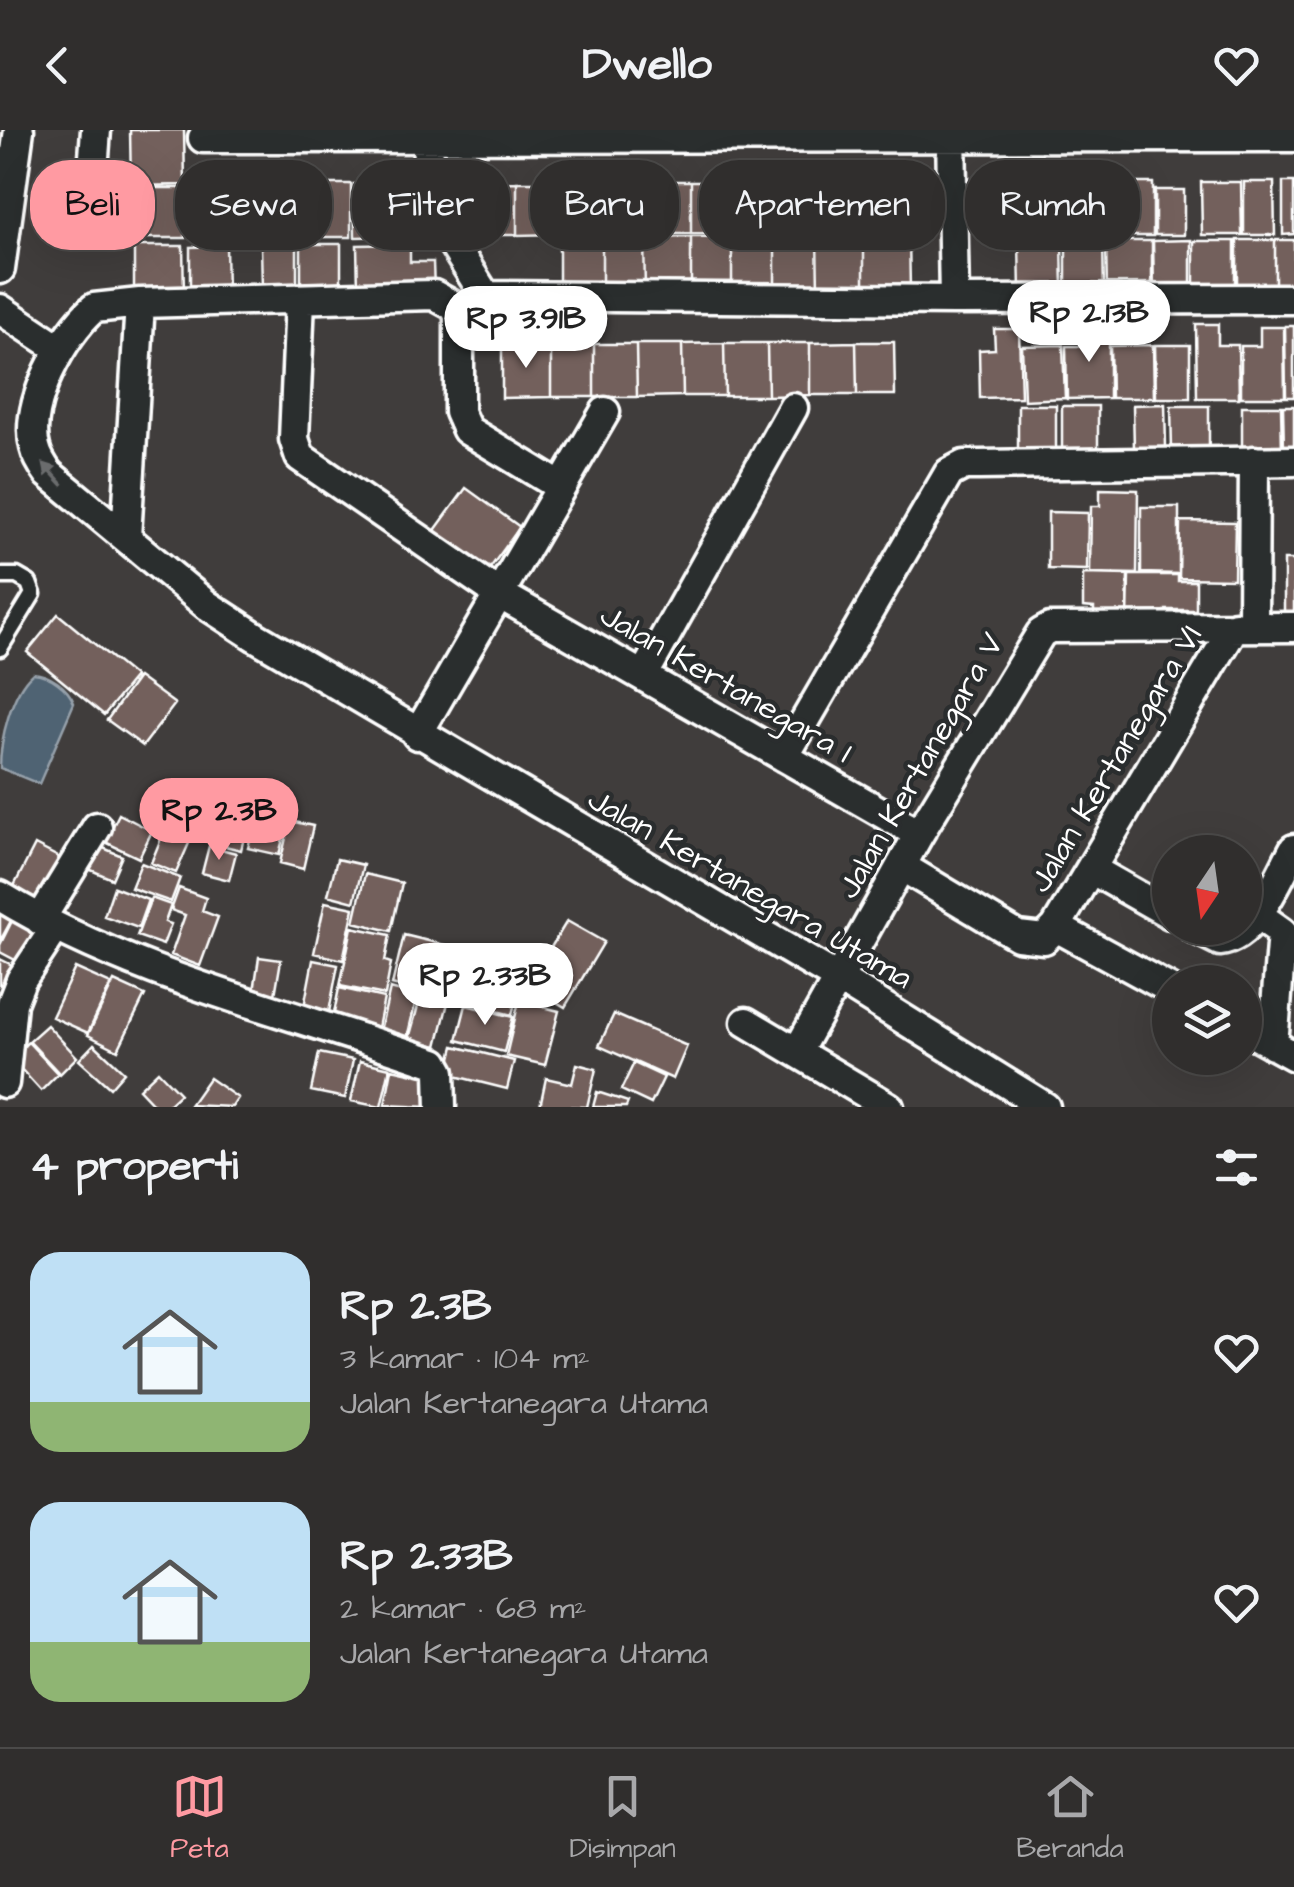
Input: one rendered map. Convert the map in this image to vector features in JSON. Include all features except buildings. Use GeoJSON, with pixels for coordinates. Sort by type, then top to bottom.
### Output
{"type":"FeatureCollection","features":[{"type":"Feature","properties":{"kind":"street"},"geometry":{"type":"LineString","coordinates":[[0,269],[19,130]]}},
{"type":"Feature","properties":{"kind":"street"},"geometry":{"type":"LineString","coordinates":[[94,160],[96,130]]}},
{"type":"Feature","properties":{"kind":"street"},"geometry":{"type":"LineString","coordinates":[[203,138],[262,134],[1294,138]]}},
{"type":"Feature","properties":{"kind":"street"},"geometry":{"type":"LineString","coordinates":[[426,134],[431,203],[436,217],[489,296],[1294,300]]}},
{"type":"Feature","properties":{"kind":"street"},"geometry":{"type":"LineString","coordinates":[[951,134],[954,300]]}},
{"type":"Feature","properties":{"kind":"street"},"geometry":{"type":"LineString","coordinates":[[126,537],[140,304],[434,295],[444,298],[458,315],[459,412],[466,430],[562,487]]}},
{"type":"Feature","properties":{"kind":"street","name":"Jalan Kertanegara I"},"geometry":{"type":"LineString","coordinates":[[300,300],[294,439],[300,457],[499,594],[919,834]]}},
{"type":"Feature","properties":{"kind":"street","name":"Jalan Kertanegara Utama"},"geometry":{"type":"LineString","coordinates":[[140,304],[94,308],[55,356],[33,423],[34,445],[49,474],[208,605],[418,735],[839,980],[1045,1107]]}},
{"type":"Feature","properties":{"kind":"street"},"geometry":{"type":"LineString","coordinates":[[0,309],[55,356]]}},
{"type":"Feature","properties":{"kind":"street"},"geometry":{"type":"LineString","coordinates":[[0,332],[55,356]]}},
{"type":"Feature","properties":{"kind":"street"},"geometry":{"type":"LineString","coordinates":[[643,676],[793,408]]}},
{"type":"Feature","properties":{"kind":"street"},"geometry":{"type":"LineString","coordinates":[[418,735],[604,412]]}},
{"type":"Feature","properties":{"kind":"street"},"geometry":{"type":"LineString","coordinates":[[1244,627],[1254,461]]}},
{"type":"Feature","properties":{"kind":"street"},"geometry":{"type":"LineString","coordinates":[[784,757],[948,472],[964,465],[1294,461]]}},
{"type":"Feature","properties":{"kind":"street","name":"Jalan Kertanegara VI"},"geometry":{"type":"LineString","coordinates":[[901,866],[1018,936],[1044,939],[1056,927],[1244,627]]}},
{"type":"Feature","properties":{"kind":"street","name":"Jalan Kertanegara V"},"geometry":{"type":"LineString","coordinates":[[797,1052],[919,834],[1040,633],[1050,628],[1294,628]]}},
{"type":"Feature","properties":{"kind":"street"},"geometry":{"type":"LineString","coordinates":[[4,1083],[12,1002],[97,826]]}},
{"type":"Feature","properties":{"kind":"street"},"geometry":{"type":"LineString","coordinates":[[1262,908],[1294,849]]}},
{"type":"Feature","properties":{"kind":"street"},"geometry":{"type":"LineString","coordinates":[[1091,870],[1152,904]]}},
{"type":"Feature","properties":{"kind":"street"},"geometry":{"type":"LineString","coordinates":[[0,896],[48,924],[211,990],[436,1064],[442,1107]]}},
{"type":"Feature","properties":{"kind":"street"},"geometry":{"type":"LineString","coordinates":[[1262,917],[1288,932],[1283,1050]]}},
{"type":"Feature","properties":{"kind":"street"},"geometry":{"type":"LineString","coordinates":[[1056,927],[1152,979]]}},
{"type":"Feature","properties":{"kind":"street"},"geometry":{"type":"LineString","coordinates":[[746,1022],[889,1107]]}},
{"type":"Feature","properties":{"kind":"lane"},"geometry":{"type":"LineString","coordinates":[[0,576],[17,576],[29,583],[33,594],[0,648]]}},
{"type":"Feature","properties":{"kind":"water"},"geometry":{"type":"Polygon","coordinates":[[[33,673],[57,682],[74,703],[39,784],[0,768],[8,717],[25,681],[33,673]]]}}]}
